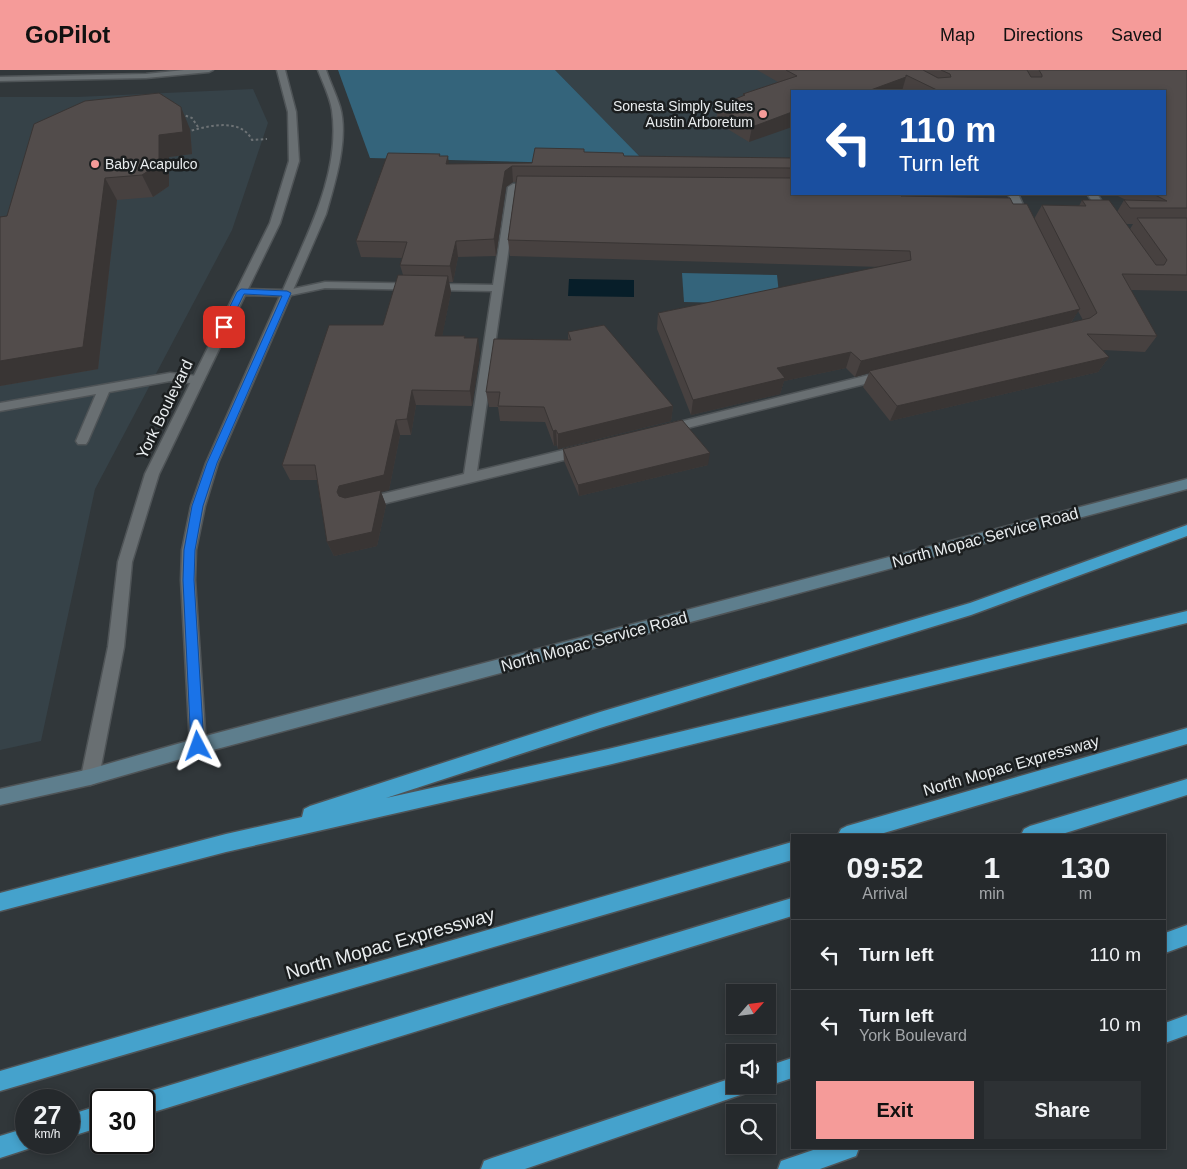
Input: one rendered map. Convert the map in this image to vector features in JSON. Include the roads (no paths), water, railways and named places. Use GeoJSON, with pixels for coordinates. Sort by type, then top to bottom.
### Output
{"type":"FeatureCollection","features":[{"type":"Feature","properties":{"kind":"highway"},"geometry":{"type":"LineString","coordinates":[[226,843],[600,720],[970,609],[1187,530]]}},
{"type":"Feature","properties":{"kind":"highway"},"geometry":{"type":"LineString","coordinates":[[0,902],[226,843],[608,757],[1187,617]]}},
{"type":"Feature","properties":{"kind":"highway","name":"North Mopac Expressway"},"geometry":{"type":"LineString","coordinates":[[850,834],[1187,736]]}},
{"type":"Feature","properties":{"kind":"highway"},"geometry":{"type":"LineString","coordinates":[[1033,834],[1187,787]]}},
{"type":"Feature","properties":{"kind":"highway","name":"North Mopac Expressway"},"geometry":{"type":"LineString","coordinates":[[0,1081],[791,851]]}},
{"type":"Feature","properties":{"kind":"highway"},"geometry":{"type":"LineString","coordinates":[[155,1101],[791,907]]}},
{"type":"Feature","properties":{"kind":"highway"},"geometry":{"type":"LineString","coordinates":[[1166,943],[1187,935]]}},
{"type":"Feature","properties":{"kind":"highway"},"geometry":{"type":"LineString","coordinates":[[1166,1033],[1187,1025]]}},
{"type":"Feature","properties":{"kind":"highway"},"geometry":{"type":"LineString","coordinates":[[776,1073],[791,1068]]}},
{"type":"Feature","properties":{"kind":"highway"},"geometry":{"type":"LineString","coordinates":[[492,1169],[726,1090]]}},
{"type":"Feature","properties":{"kind":"highway"},"geometry":{"type":"LineString","coordinates":[[0,1147],[15,1142]]}},
{"type":"Feature","properties":{"kind":"highway"},"geometry":{"type":"LineString","coordinates":[[789,1169],[845,1149]]}},
{"type":"Feature","properties":{"kind":"main road","name":"North Mopac Service Road"},"geometry":{"type":"LineString","coordinates":[[0,797],[90,777],[198,746],[1187,484]]}},
{"type":"Feature","properties":{"kind":"street"},"geometry":{"type":"LineString","coordinates":[[0,79],[146,76],[209,70]]}},
{"type":"Feature","properties":{"kind":"street","name":"York Boulevard"},"geometry":{"type":"LineString","coordinates":[[90,777],[116,647],[125,562],[152,474],[275,222],[294,161],[292,112],[281,70]]}},
{"type":"Feature","properties":{"kind":"street"},"geometry":{"type":"LineString","coordinates":[[198,746],[188,580],[189,550],[198,506],[212,463],[321,214],[332,179],[338,132],[336,108],[322,70]]}},
{"type":"Feature","properties":{"kind":"street"},"geometry":{"type":"LineString","coordinates":[[470,478],[513,187],[543,187]]}},
{"type":"Feature","properties":{"kind":"street"},"geometry":{"type":"LineString","coordinates":[[1013,195],[1030,230]]}},
{"type":"Feature","properties":{"kind":"street"},"geometry":{"type":"LineString","coordinates":[[1093,195],[1111,222]]}},
{"type":"Feature","properties":{"kind":"street"},"geometry":{"type":"LineString","coordinates":[[241,292],[287,293],[325,285],[498,288]]}},
{"type":"Feature","properties":{"kind":"street"},"geometry":{"type":"LineString","coordinates":[[654,432],[895,373]]}},
{"type":"Feature","properties":{"kind":"street"},"geometry":{"type":"LineString","coordinates":[[0,407],[170,378],[198,380]]}},
{"type":"Feature","properties":{"kind":"street"},"geometry":{"type":"LineString","coordinates":[[82,441],[104,389]]}},
{"type":"Feature","properties":{"kind":"street"},"geometry":{"type":"LineString","coordinates":[[352,506],[596,447]]}},
{"type":"Feature","properties":{"kind":"place","name":"Sonesta Simply Suites Austin Arboretum"},"geometry":{"type":"Point","coordinates":[763,114]}},
{"type":"Feature","properties":{"kind":"place","name":"Baby Acapulco"},"geometry":{"type":"Point","coordinates":[95,164]}}]}
